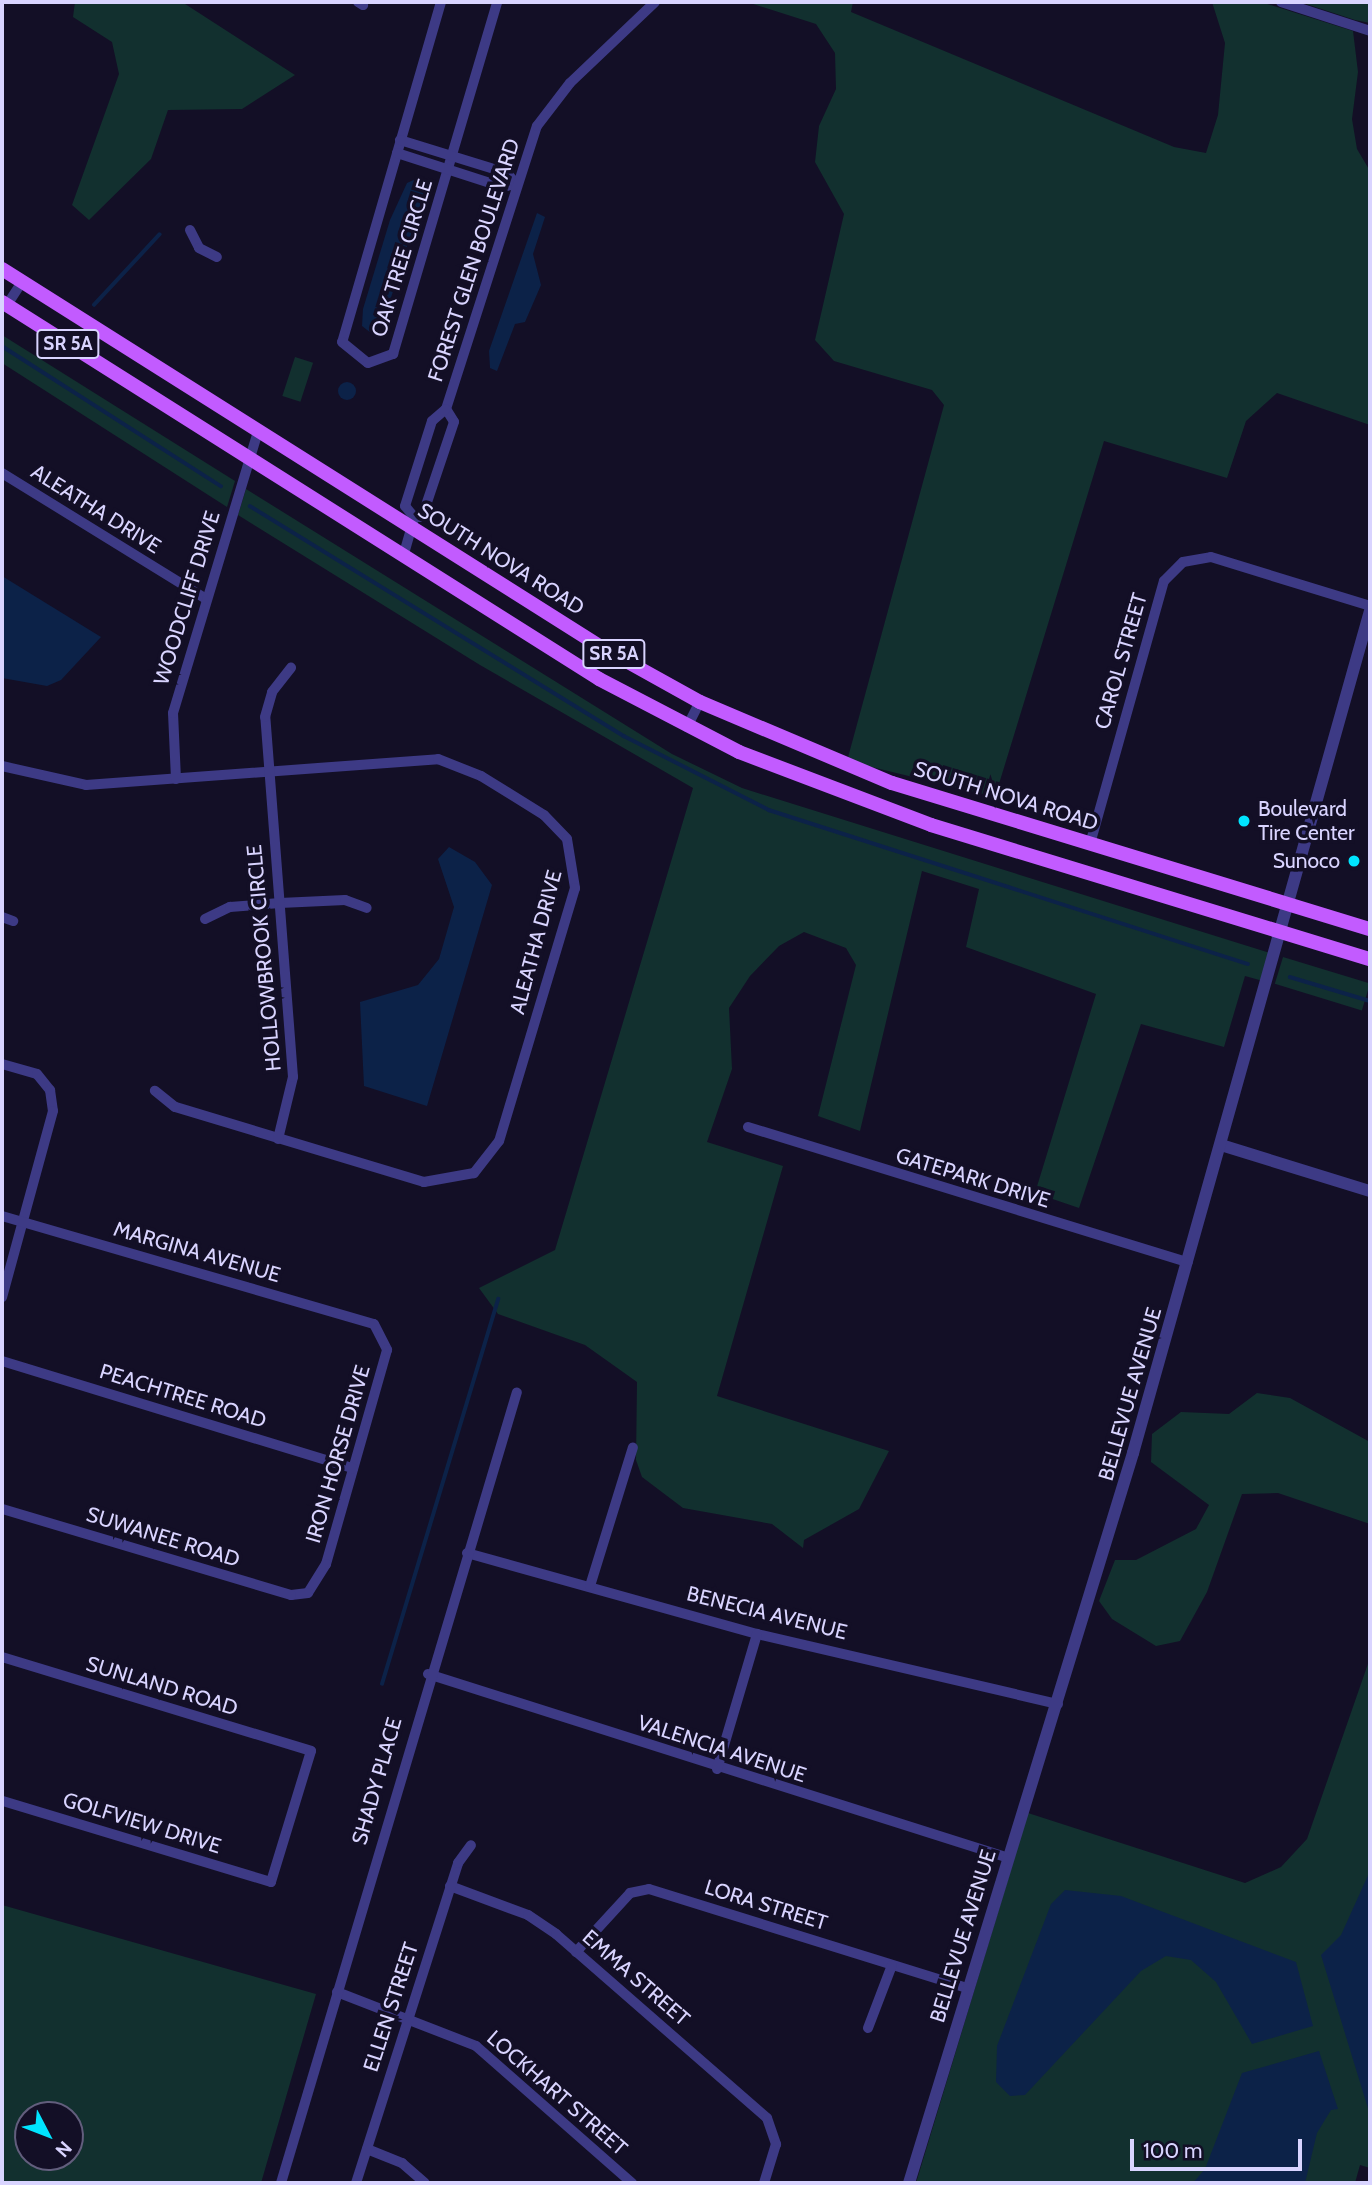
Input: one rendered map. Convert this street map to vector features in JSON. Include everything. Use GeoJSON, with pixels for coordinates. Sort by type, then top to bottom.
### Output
{"type":"FeatureCollection","features":[{"type":"Feature","properties":{"kind":"main road","name":"SOUTH NOVA ROAD"},"geometry":{"type":"LineString","coordinates":[[2,269],[258,431],[412,522],[699,702],[845,766],[1290,905]]}},
{"type":"Feature","properties":{"kind":"main road","name":"SR 5A"},"geometry":{"type":"LineString","coordinates":[[4,304],[403,556],[687,727],[882,809],[1370,959]]}},
{"type":"Feature","properties":{"kind":"main road","name":"SR 5A"},"geometry":{"type":"LineString","coordinates":[[1290,905],[1370,929]]}},
{"type":"Feature","properties":{"kind":"street","name":"OAK TREE CIRCLE"},"geometry":{"type":"LineString","coordinates":[[441,2],[342,342],[368,363],[393,354],[497,2]]}},
{"type":"Feature","properties":{"kind":"street","name":"FOREST GLEN BOULEVARD"},"geometry":{"type":"LineString","coordinates":[[446,409],[454,422],[422,517],[412,522],[405,506],[432,421],[446,409],[516,184],[537,126],[562,94],[655,2]]}},
{"type":"Feature","properties":{"kind":"street"},"geometry":{"type":"LineString","coordinates":[[1281,2],[1370,31]]}},
{"type":"Feature","properties":{"kind":"street","name":"OAK TREE CIRCLE"},"geometry":{"type":"LineString","coordinates":[[397,153],[502,187],[516,184],[507,173],[400,140]]}},
{"type":"Feature","properties":{"kind":"street"},"geometry":{"type":"LineString","coordinates":[[190,230],[199,248],[217,257]]}},
{"type":"Feature","properties":{"kind":"street"},"geometry":{"type":"LineString","coordinates":[[4,304],[22,282]]}},
{"type":"Feature","properties":{"kind":"street","name":"WOODCLIFF DRIVE"},"geometry":{"type":"LineString","coordinates":[[176,779],[173,713],[258,431]]}},
{"type":"Feature","properties":{"kind":"street","name":"ALEATHA DRIVE"},"geometry":{"type":"LineString","coordinates":[[2,472],[206,599]]}},
{"type":"Feature","properties":{"kind":"street"},"geometry":{"type":"LineString","coordinates":[[403,556],[412,522]]}},
{"type":"Feature","properties":{"kind":"street","name":"CAROL STREET"},"geometry":{"type":"LineString","coordinates":[[1090,844],[1164,581],[1183,562],[1211,557],[1370,609]]}},
{"type":"Feature","properties":{"kind":"street","name":"BELLEVUE AVENUE"},"geometry":{"type":"LineString","coordinates":[[909,2183],[1006,1857],[1058,1704],[1188,1262],[1290,905],[1370,609]]}},
{"type":"Feature","properties":{"kind":"street","name":"HOLLOWBROOK CIRCLE"},"geometry":{"type":"LineString","coordinates":[[278,1139],[293,1091],[268,772],[267,703],[291,668]]}},
{"type":"Feature","properties":{"kind":"street"},"geometry":{"type":"LineString","coordinates":[[687,727],[699,702]]}},
{"type":"Feature","properties":{"kind":"street","name":"ALEATHA DRIVE"},"geometry":{"type":"LineString","coordinates":[[2,766],[86,786],[429,759],[458,764],[554,823],[576,867],[499,1141],[485,1164],[456,1181],[424,1182],[278,1139],[175,1107],[155,1091]]}},
{"type":"Feature","properties":{"kind":"street"},"geometry":{"type":"LineString","coordinates":[[205,919],[230,907],[280,903],[345,900],[367,908]]}},
{"type":"Feature","properties":{"kind":"street"},"geometry":{"type":"LineString","coordinates":[[2,917],[13,920]]}},
{"type":"Feature","properties":{"kind":"street"},"geometry":{"type":"LineString","coordinates":[[2,1064],[37,1074],[50,1090],[53,1111],[2,1297]]}},
{"type":"Feature","properties":{"kind":"street","name":"GATEPARK DRIVE"},"geometry":{"type":"LineString","coordinates":[[748,1127],[1188,1262]]}},
{"type":"Feature","properties":{"kind":"street"},"geometry":{"type":"LineString","coordinates":[[1222,1145],[1370,1191]]}},
{"type":"Feature","properties":{"kind":"street","name":"MARGINA AVENUE"},"geometry":{"type":"LineString","coordinates":[[2,1216],[380,1328]]}},
{"type":"Feature","properties":{"kind":"street","name":"IRON HORSE DRIVE"},"geometry":{"type":"LineString","coordinates":[[313,1589],[353,1468],[387,1350],[380,1328]]}},
{"type":"Feature","properties":{"kind":"street","name":"PEACHTREE ROAD"},"geometry":{"type":"LineString","coordinates":[[2,1361],[353,1468]]}},
{"type":"Feature","properties":{"kind":"street","name":"SHADY PLACE"},"geometry":{"type":"LineString","coordinates":[[281,2183],[428,1674],[517,1392]]}},
{"type":"Feature","properties":{"kind":"street"},"geometry":{"type":"LineString","coordinates":[[590,1586],[633,1447]]}},
{"type":"Feature","properties":{"kind":"street","name":"SUWANEE ROAD"},"geometry":{"type":"LineString","coordinates":[[2,1509],[291,1595],[313,1589]]}},
{"type":"Feature","properties":{"kind":"street","name":"BENECIA AVENUE"},"geometry":{"type":"LineString","coordinates":[[467,1553],[757,1634],[1058,1704]]}},
{"type":"Feature","properties":{"kind":"street"},"geometry":{"type":"LineString","coordinates":[[717,1769],[757,1634]]}},
{"type":"Feature","properties":{"kind":"street","name":"SUNLAND ROAD"},"geometry":{"type":"LineString","coordinates":[[2,1657],[311,1751],[271,1882]]}},
{"type":"Feature","properties":{"kind":"street","name":"VALENCIA AVENUE"},"geometry":{"type":"LineString","coordinates":[[428,1674],[717,1769],[1006,1857]]}},
{"type":"Feature","properties":{"kind":"street","name":"GOLFVIEW DRIVE"},"geometry":{"type":"LineString","coordinates":[[2,1801],[271,1882]]}},
{"type":"Feature","properties":{"kind":"street","name":"ELLEN STREET"},"geometry":{"type":"LineString","coordinates":[[356,2183],[450,1886],[471,1845]]}},
{"type":"Feature","properties":{"kind":"street","name":"EMMA STREET"},"geometry":{"type":"LineString","coordinates":[[450,1886],[528,1915],[576,1952],[776,2130],[764,2183]]}},
{"type":"Feature","properties":{"kind":"street","name":"LORA STREET"},"geometry":{"type":"LineString","coordinates":[[576,1952],[630,1893],[649,1889],[967,1988]]}},
{"type":"Feature","properties":{"kind":"street"},"geometry":{"type":"LineString","coordinates":[[868,2028],[892,1965]]}},
{"type":"Feature","properties":{"kind":"street","name":"LOCKHART STREET"},"geometry":{"type":"LineString","coordinates":[[337,1992],[408,2016],[476,2046],[632,2183]]}},
{"type":"Feature","properties":{"kind":"street"},"geometry":{"type":"LineString","coordinates":[[367,2148],[402,2162],[425,2183]]}},
{"type":"Feature","properties":{"kind":"green space"},"geometry":{"type":"Polygon","coordinates":[[[75,2],[182,2],[295,75],[242,109],[168,110],[151,159],[89,220],[72,205],[119,74],[112,42],[73,17],[75,2]]]}},
{"type":"Feature","properties":{"kind":"green space"},"geometry":{"type":"Polygon","coordinates":[[[747,2],[853,2],[851,12],[1174,147],[1206,153],[1218,115],[1225,43],[1212,2],[1261,2],[1353,31],[1358,72],[1352,119],[1357,149],[1370,171],[1370,425],[1277,393],[1246,421],[1227,478],[1104,441],[995,797],[847,761],[944,405],[932,390],[834,361],[815,340],[844,214],[815,162],[819,126],[836,89],[835,53],[816,24],[747,2]]]}},
{"type":"Feature","properties":{"kind":"green space"},"geometry":{"type":"Polygon","coordinates":[[[1300,2],[1370,2],[1370,23],[1355,20],[1300,2]]]}},
{"type":"Feature","properties":{"kind":"green space"},"geometry":{"type":"Polygon","coordinates":[[[2,335],[235,481],[227,507],[2,363],[2,335]]]}},
{"type":"Feature","properties":{"kind":"green space"},"geometry":{"type":"Polygon","coordinates":[[[295,357],[313,363],[300,402],[282,396],[295,357]]]}},
{"type":"Feature","properties":{"kind":"green space"},"geometry":{"type":"Polygon","coordinates":[[[246,489],[672,754],[742,788],[1270,953],[1263,981],[1245,976],[1224,1047],[1141,1024],[1079,1208],[1035,1193],[1096,994],[966,947],[979,889],[922,871],[860,1131],[818,1116],[856,965],[846,948],[804,932],[779,946],[750,976],[729,1008],[732,1069],[707,1142],[783,1166],[717,1396],[889,1451],[859,1509],[804,1540],[803,1548],[772,1524],[683,1508],[642,1477],[636,1460],[637,1382],[585,1345],[498,1314],[479,1288],[555,1250],[693,788],[480,665],[238,515],[246,489]]]}},
{"type":"Feature","properties":{"kind":"green space"},"geometry":{"type":"Polygon","coordinates":[[[1283,957],[1370,984],[1362,1010],[1275,984],[1283,957]]]}},
{"type":"Feature","properties":{"kind":"green space"},"geometry":{"type":"Polygon","coordinates":[[[1257,1393],[1290,1398],[1370,1442],[1370,1524],[1278,1493],[1242,1494],[1207,1592],[1180,1641],[1156,1646],[1112,1619],[1099,1601],[1115,1560],[1136,1560],[1196,1529],[1209,1505],[1151,1462],[1152,1434],[1181,1412],[1229,1414],[1257,1393]]]}},
{"type":"Feature","properties":{"kind":"green space"},"geometry":{"type":"Polygon","coordinates":[[[1370,1658],[1370,2168],[1360,2165],[1355,2183],[916,2183],[1028,1813],[1245,1883],[1281,1867],[1307,1839],[1370,1658]]]}},
{"type":"Feature","properties":{"kind":"green space"},"geometry":{"type":"Polygon","coordinates":[[[2,1905],[316,1994],[261,2183],[2,2183],[2,1905]]]}},
{"type":"Feature","properties":{"kind":"water"},"geometry":{"type":"Polygon","coordinates":[[[420,177],[426,187],[389,304],[371,333],[362,326],[363,309],[390,220],[407,183],[420,177]]]}},
{"type":"Feature","properties":{"kind":"water"},"geometry":{"type":"Polygon","coordinates":[[[537,213],[545,217],[533,254],[541,285],[525,322],[515,324],[497,371],[490,368],[489,351],[537,213]]]}},
{"type":"Feature","properties":{"kind":"water"},"geometry":{"type":"Polygon","coordinates":[[[347,382],[353,385],[356,391],[353,397],[347,400],[341,397],[338,391],[341,385],[347,382]]]}},
{"type":"Feature","properties":{"kind":"water"},"geometry":{"type":"Polygon","coordinates":[[[2,576],[101,637],[61,680],[47,686],[2,678],[2,576]]]}},
{"type":"Feature","properties":{"kind":"water"},"geometry":{"type":"Polygon","coordinates":[[[449,847],[475,862],[492,885],[427,1106],[364,1086],[360,1002],[418,985],[439,959],[454,907],[438,859],[449,847]]]}},
{"type":"Feature","properties":{"kind":"water"},"geometry":{"type":"Polygon","coordinates":[[[1370,1871],[1370,2115],[1321,1955],[1341,1935],[1370,1871]]]}},
{"type":"Feature","properties":{"kind":"water"},"geometry":{"type":"Polygon","coordinates":[[[1065,1890],[1121,1896],[1296,1962],[1313,2026],[1252,2044],[1216,1982],[1191,1960],[1166,1956],[1141,1971],[1025,2095],[1010,2096],[996,2082],[997,2046],[1051,1904],[1065,1890]]]}},
{"type":"Feature","properties":{"kind":"water"},"geometry":{"type":"Polygon","coordinates":[[[1319,2051],[1338,2109],[1331,2110],[1317,2133],[1305,2183],[1193,2183],[1205,2169],[1242,2073],[1319,2051]]]}},
{"type":"Feature","properties":{"kind":"waterway"},"geometry":{"type":"LineString","coordinates":[[94,305],[159,235]]}},
{"type":"Feature","properties":{"kind":"waterway"},"geometry":{"type":"LineString","coordinates":[[2,346],[221,486]]}},
{"type":"Feature","properties":{"kind":"waterway"},"geometry":{"type":"LineString","coordinates":[[250,506],[624,736],[769,810],[1248,964]]}},
{"type":"Feature","properties":{"kind":"waterway"},"geometry":{"type":"LineString","coordinates":[[1290,977],[1370,1001]]}},
{"type":"Feature","properties":{"kind":"waterway"},"geometry":{"type":"LineString","coordinates":[[382,1684],[498,1299]]}},
{"type":"Feature","properties":{"kind":"place","name":"Boulevard Tire Center"},"geometry":{"type":"Point","coordinates":[1244,821]}},
{"type":"Feature","properties":{"kind":"place","name":"Sunoco"},"geometry":{"type":"Point","coordinates":[1354,861]}}]}
